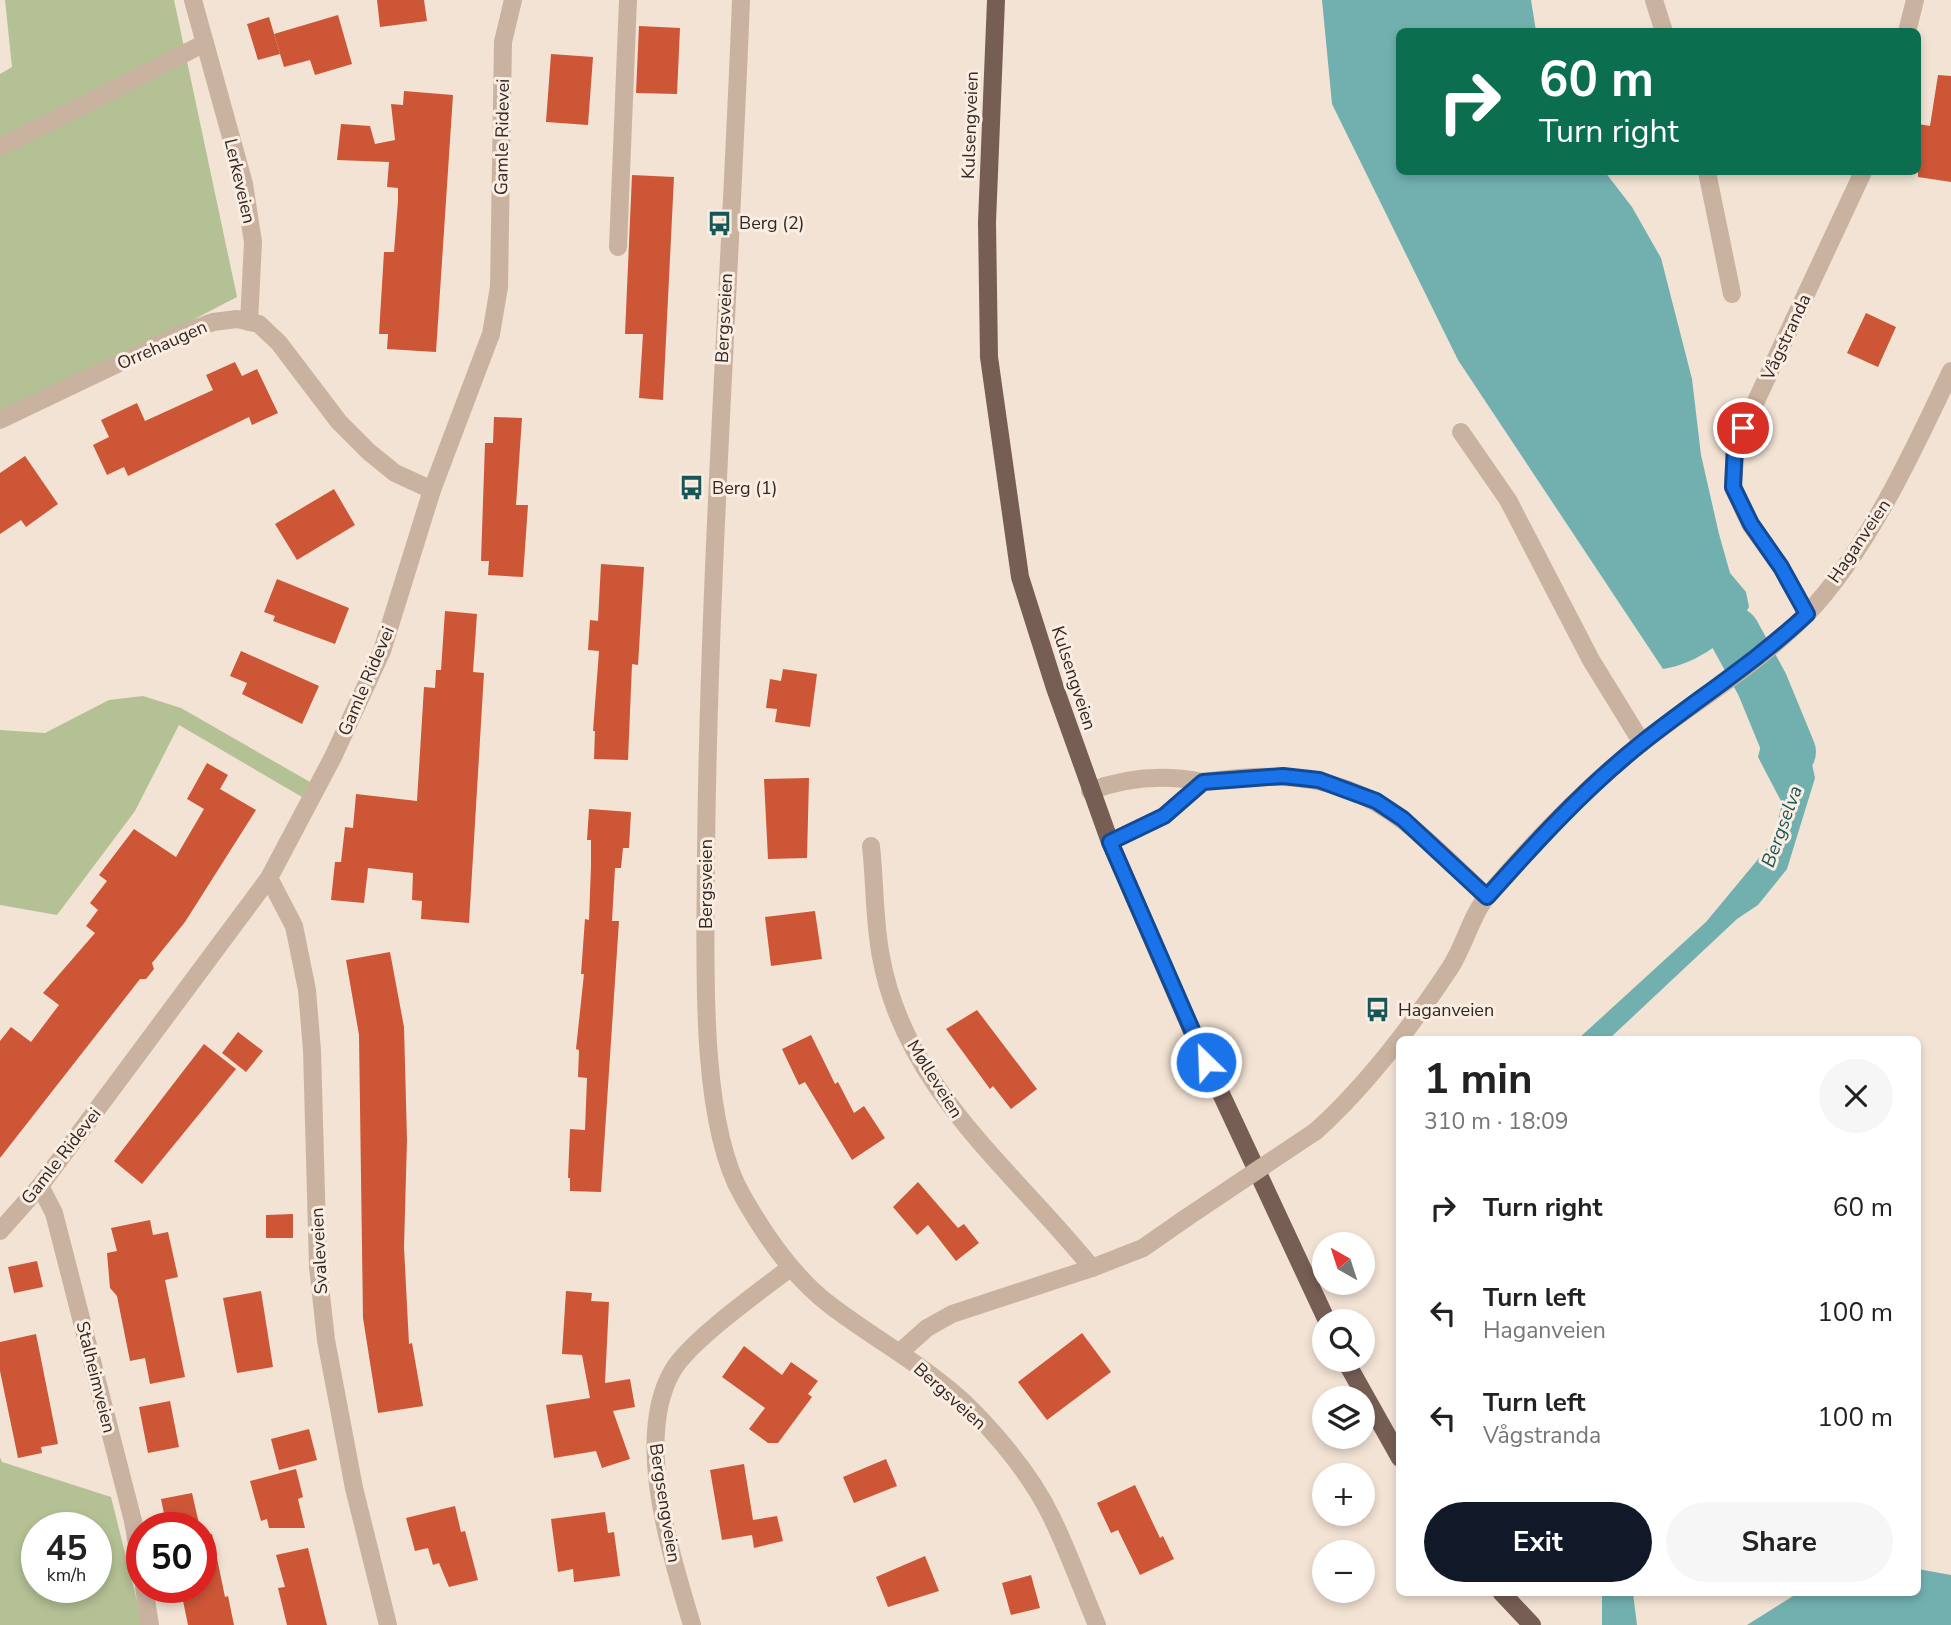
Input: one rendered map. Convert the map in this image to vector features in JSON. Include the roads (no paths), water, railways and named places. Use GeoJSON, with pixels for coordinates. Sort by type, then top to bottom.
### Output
{"type":"FeatureCollection","features":[{"type":"Feature","properties":{"kind":"main road","name":"Kulsengveien"},"geometry":{"type":"LineString","coordinates":[[996,0],[987,222],[989,357],[1002,469],[1020,577],[1090,791],[1110,842],[1195,1038],[1320,1309]]}},
{"type":"Feature","properties":{"kind":"main road"},"geometry":{"type":"LineString","coordinates":[[1352,1372],[1396,1451]]}},
{"type":"Feature","properties":{"kind":"main road"},"geometry":{"type":"LineString","coordinates":[[1505,1596],[1532,1625]]}},
{"type":"Feature","properties":{"kind":"street","name":"Lerkeveien"},"geometry":{"type":"LineString","coordinates":[[193,0],[243,184],[253,242],[249,322]]}},
{"type":"Feature","properties":{"kind":"street","name":"Gamle Ridevei"},"geometry":{"type":"LineString","coordinates":[[0,1231],[40,1186],[269,878],[333,757],[382,651],[432,490],[487,344],[499,287],[503,42],[513,0]]}},
{"type":"Feature","properties":{"kind":"street"},"geometry":{"type":"LineString","coordinates":[[618,247],[628,0]]}},
{"type":"Feature","properties":{"kind":"street","name":"Bergsveien"},"geometry":{"type":"LineString","coordinates":[[741,0],[717,450],[707,768],[706,930],[711,1083],[722,1145],[739,1191],[790,1268],[829,1304],[900,1352],[971,1410],[1014,1459],[1051,1515],[1097,1625]]}},
{"type":"Feature","properties":{"kind":"street"},"geometry":{"type":"LineString","coordinates":[[1654,0],[1663,28]]}},
{"type":"Feature","properties":{"kind":"street"},"geometry":{"type":"LineString","coordinates":[[1908,28],[1915,0]]}},
{"type":"Feature","properties":{"kind":"street"},"geometry":{"type":"LineString","coordinates":[[0,147],[205,43]]}},
{"type":"Feature","properties":{"kind":"street"},"geometry":{"type":"LineString","coordinates":[[1708,175],[1732,295]]}},
{"type":"Feature","properties":{"kind":"street","name":"Vågstranda"},"geometry":{"type":"LineString","coordinates":[[1807,614],[1781,567],[1751,524],[1733,487],[1735,444],[1862,175]]}},
{"type":"Feature","properties":{"kind":"street","name":"Orrehaugen"},"geometry":{"type":"LineString","coordinates":[[0,420],[178,335],[213,322],[237,319],[249,322]]}},
{"type":"Feature","properties":{"kind":"street"},"geometry":{"type":"LineString","coordinates":[[249,322],[259,324],[279,343],[339,422],[369,452],[395,473],[432,490]]}},
{"type":"Feature","properties":{"kind":"street","name":"Haganveien"},"geometry":{"type":"LineString","coordinates":[[1401,1036],[1451,967],[1487,897],[1588,788],[1642,743],[1773,646],[1807,614],[1863,538],[1892,491],[1951,371]]}},
{"type":"Feature","properties":{"kind":"street"},"geometry":{"type":"LineString","coordinates":[[1461,432],[1508,500],[1585,649],[1642,743]]}},
{"type":"Feature","properties":{"kind":"street"},"geometry":{"type":"LineString","coordinates":[[1090,791],[1109,784],[1175,776],[1203,782],[1283,776],[1346,788],[1376,801],[1403,819],[1487,897]]}},
{"type":"Feature","properties":{"kind":"street"},"geometry":{"type":"LineString","coordinates":[[1110,842],[1164,816],[1203,782]]}},
{"type":"Feature","properties":{"kind":"street","name":"Mølleveien"},"geometry":{"type":"LineString","coordinates":[[872,846],[880,956],[894,1008],[918,1059],[954,1114],[1091,1268]]}},
{"type":"Feature","properties":{"kind":"street","name":"Svaleveien"},"geometry":{"type":"LineString","coordinates":[[269,878],[295,926],[307,990],[312,1050],[318,1267],[326,1340],[354,1488],[388,1625]]}},
{"type":"Feature","properties":{"kind":"street","name":"Haganveien"},"geometry":{"type":"LineString","coordinates":[[900,1352],[927,1328],[953,1314],[1143,1248],[1315,1131],[1351,1099],[1396,1042]]}},
{"type":"Feature","properties":{"kind":"street","name":"Stalheimveien"},"geometry":{"type":"LineString","coordinates":[[40,1186],[54,1213],[131,1512]]}},
{"type":"Feature","properties":{"kind":"street","name":"Bergsengveien"},"geometry":{"type":"LineString","coordinates":[[692,1625],[677,1573],[654,1441],[660,1396],[674,1367],[709,1333],[790,1268]]}},
{"type":"Feature","properties":{"kind":"street"},"geometry":{"type":"LineString","coordinates":[[147,1603],[150,1625]]}},
{"type":"Feature","properties":{"kind":"water"},"geometry":{"type":"Polygon","coordinates":[[[1322,0],[1531,0],[1536,28],[1396,28],[1396,175],[1607,175],[1632,207],[1661,258],[1692,379],[1701,455],[1719,534],[1730,573],[1746,592],[1749,607],[1734,629],[1713,648],[1689,662],[1663,669],[1458,360],[1332,104],[1322,0]]]}},
{"type":"Feature","properties":{"kind":"water"},"geometry":{"type":"Polygon","coordinates":[[[1769,678],[1778,696],[1804,726],[1815,778],[1787,869],[1758,905],[1737,919],[1612,1036],[1581,1036],[1706,922],[1774,840],[1782,803],[1758,757],[1766,724],[1753,688],[1769,678]]]}},
{"type":"Feature","properties":{"kind":"water"},"geometry":{"type":"Polygon","coordinates":[[[1921,1570],[1951,1575],[1951,1625],[1747,1625],[1793,1596],[1921,1596],[1921,1570]]]}},
{"type":"Feature","properties":{"kind":"water"},"geometry":{"type":"Polygon","coordinates":[[[1602,1596],[1633,1596],[1637,1625],[1602,1625],[1602,1596]]]}},
{"type":"Feature","properties":{"kind":"waterway","name":"Bergselva"},"geometry":{"type":"LineString","coordinates":[[1734,633],[1762,684],[1790,752]]}},
{"type":"Feature","properties":{"kind":"place","name":"Berg (2)"},"geometry":{"type":"Point","coordinates":[719,223]}},
{"type":"Feature","properties":{"kind":"place","name":"Berg (1)"},"geometry":{"type":"Point","coordinates":[692,488]}},
{"type":"Feature","properties":{"kind":"place","name":"Haganveien"},"geometry":{"type":"Point","coordinates":[1378,1010]}}]}
